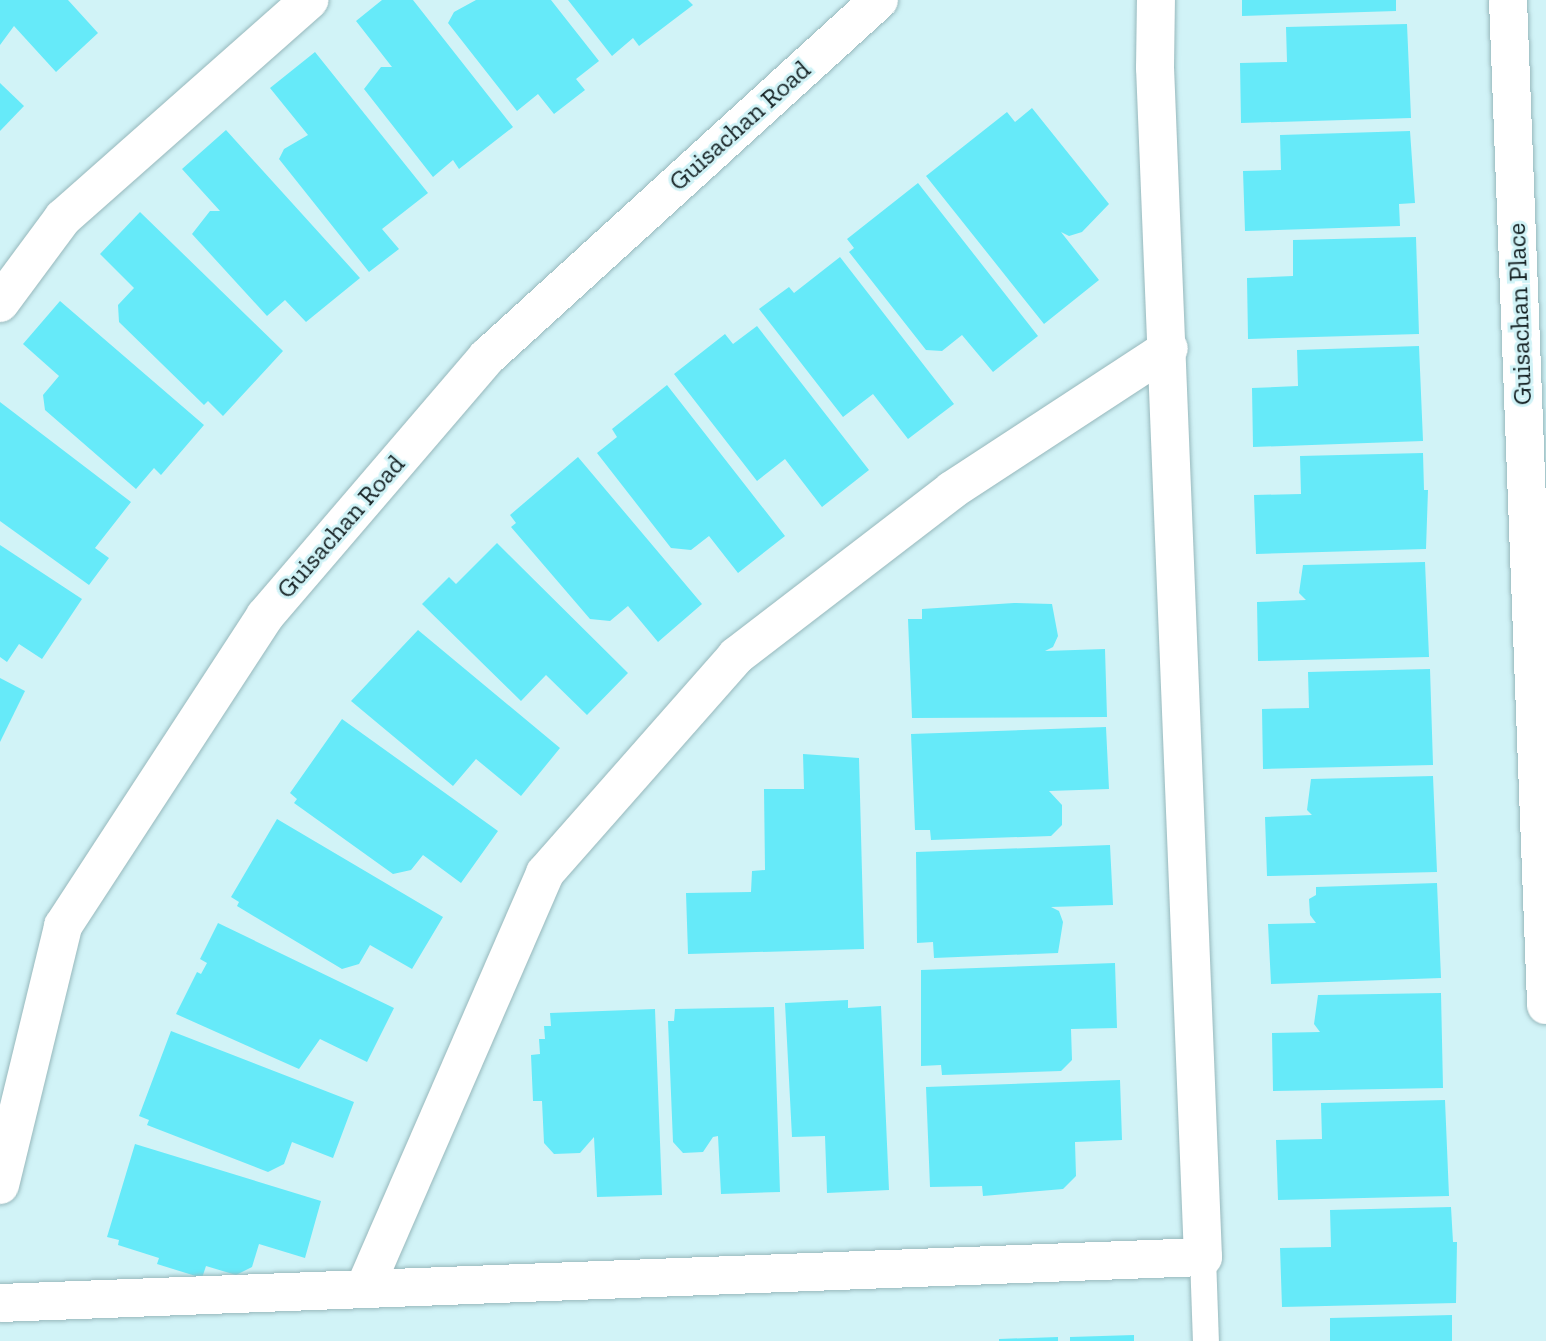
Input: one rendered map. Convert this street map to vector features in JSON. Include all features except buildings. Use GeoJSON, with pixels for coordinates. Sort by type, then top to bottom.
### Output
{"type":"FeatureCollection","features":[{"type":"Feature","properties":{"kind":"street"},"geometry":{"type":"LineString","coordinates":[[0,303],[63,218],[309,0]]}},
{"type":"Feature","properties":{"kind":"street","name":"Guisachan Road"},"geometry":{"type":"LineString","coordinates":[[0,1185],[63,926],[265,616],[487,357],[878,0]]}},
{"type":"Feature","properties":{"kind":"street"},"geometry":{"type":"LineString","coordinates":[[0,1303],[80,1303],[366,1285],[1203,1256],[1169,348],[1155,68],[1156,0]]}},
{"type":"Feature","properties":{"kind":"street","name":"Guisachan Place"},"geometry":{"type":"LineString","coordinates":[[1508,0],[1546,1005]]}},
{"type":"Feature","properties":{"kind":"street"},"geometry":{"type":"LineString","coordinates":[[366,1285],[545,873],[736,656],[952,490],[1169,348]]}},
{"type":"Feature","properties":{"kind":"lane"},"geometry":{"type":"LineString","coordinates":[[1203,1256],[1206,1341]]}}]}
